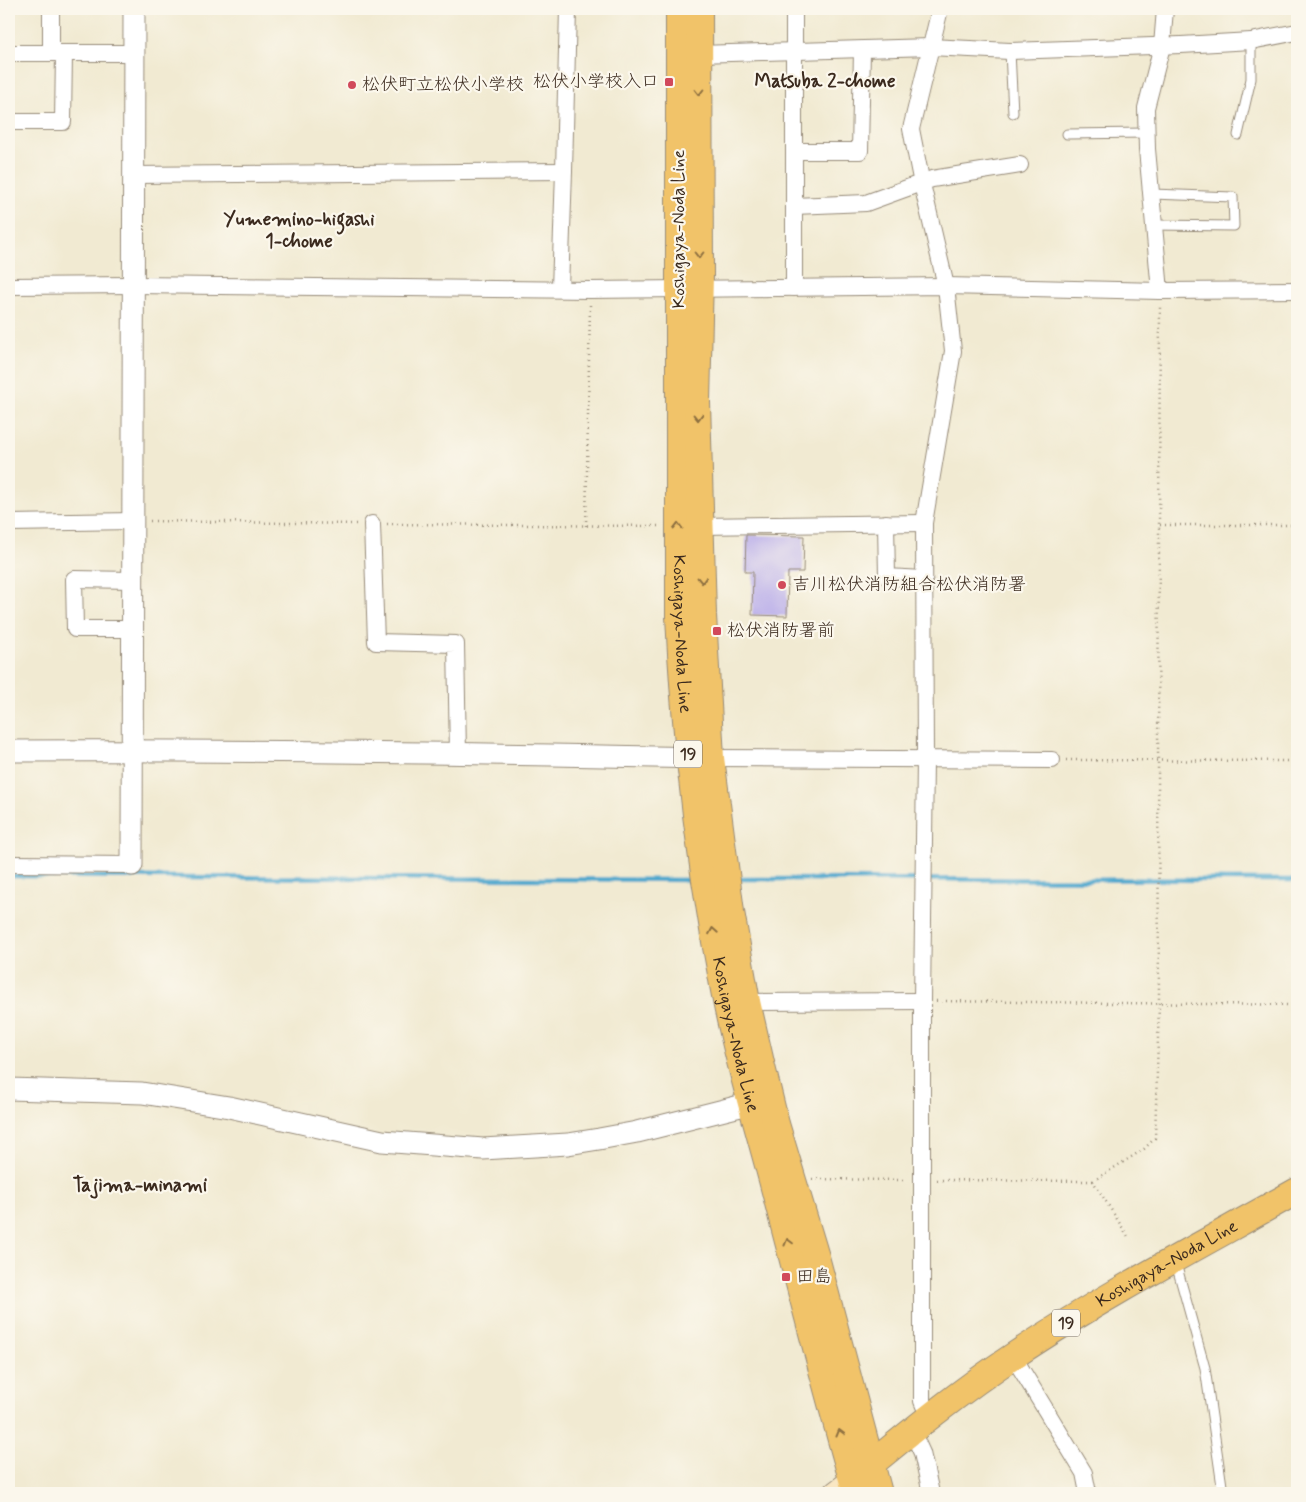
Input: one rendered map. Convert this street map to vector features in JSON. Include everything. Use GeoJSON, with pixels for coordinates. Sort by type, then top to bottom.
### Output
{"type":"FeatureCollection","features":[{"type":"Feature","properties":{"kind":"main road","name":"Koshigaya-Noda Line"},"geometry":{"type":"LineString","coordinates":[[678,9],[689,289],[689,526],[679,616],[682,682],[725,867],[747,1002],[776,1124],[816,1257],[854,1483]]}},
{"type":"Feature","properties":{"kind":"main road","name":"Koshigaya-Noda Line"},"geometry":{"type":"LineString","coordinates":[[689,289],[699,54],[699,9]]}},
{"type":"Feature","properties":{"kind":"main road","name":"Koshigaya-Noda Line"},"geometry":{"type":"LineString","coordinates":[[700,758],[702,864],[726,1004],[854,1483]]}},
{"type":"Feature","properties":{"kind":"main road","name":"Koshigaya-Noda Line"},"geometry":{"type":"LineString","coordinates":[[854,1483],[920,1424],[1013,1356],[1076,1316],[1297,1191]]}},
{"type":"Feature","properties":{"kind":"main road","name":"Koshigaya-Noda Line"},"geometry":{"type":"LineString","coordinates":[[854,1483],[879,1493]]}},
{"type":"Feature","properties":{"kind":"street"},"geometry":{"type":"LineString","coordinates":[[9,122],[63,122],[51,9]]}},
{"type":"Feature","properties":{"kind":"street"},"geometry":{"type":"LineString","coordinates":[[9,864],[132,865],[134,9]]}},
{"type":"Feature","properties":{"kind":"street"},"geometry":{"type":"LineString","coordinates":[[560,289],[568,9]]}},
{"type":"Feature","properties":{"kind":"street"},"geometry":{"type":"LineString","coordinates":[[794,9],[794,288]]}},
{"type":"Feature","properties":{"kind":"street"},"geometry":{"type":"LineString","coordinates":[[931,1493],[922,1453],[920,1424],[922,1401],[922,1001],[925,760],[924,523],[953,351],[946,286],[911,129],[940,9]]}},
{"type":"Feature","properties":{"kind":"street"},"geometry":{"type":"LineString","coordinates":[[1160,291],[1146,133],[1146,108],[1162,46],[1165,9]]}},
{"type":"Feature","properties":{"kind":"street"},"geometry":{"type":"LineString","coordinates":[[699,54],[930,48],[1010,52],[1251,41],[1297,32]]}},
{"type":"Feature","properties":{"kind":"street"},"geometry":{"type":"LineString","coordinates":[[794,151],[860,151],[862,50]]}},
{"type":"Feature","properties":{"kind":"street"},"geometry":{"type":"LineString","coordinates":[[9,53],[133,53]]}},
{"type":"Feature","properties":{"kind":"street"},"geometry":{"type":"LineString","coordinates":[[794,206],[866,203],[932,179],[1020,165]]}},
{"type":"Feature","properties":{"kind":"street"},"geometry":{"type":"LineString","coordinates":[[134,175],[564,172]]}},
{"type":"Feature","properties":{"kind":"street"},"geometry":{"type":"LineString","coordinates":[[9,286],[134,285],[590,290],[946,286],[1160,291],[1297,290]]}},
{"type":"Feature","properties":{"kind":"street"},"geometry":{"type":"LineString","coordinates":[[9,523],[133,521]]}},
{"type":"Feature","properties":{"kind":"street"},"geometry":{"type":"LineString","coordinates":[[886,523],[887,577],[924,579]]}},
{"type":"Feature","properties":{"kind":"street"},"geometry":{"type":"LineString","coordinates":[[689,526],[924,523]]}},
{"type":"Feature","properties":{"kind":"street"},"geometry":{"type":"LineString","coordinates":[[372,524],[376,642],[456,644],[458,754]]}},
{"type":"Feature","properties":{"kind":"street"},"geometry":{"type":"LineString","coordinates":[[133,580],[74,579],[75,629],[133,629]]}},
{"type":"Feature","properties":{"kind":"street"},"geometry":{"type":"LineString","coordinates":[[9,751],[133,750],[700,758],[1052,760]]}},
{"type":"Feature","properties":{"kind":"street"},"geometry":{"type":"LineString","coordinates":[[747,1002],[922,1001]]}},
{"type":"Feature","properties":{"kind":"street"},"geometry":{"type":"LineString","coordinates":[[9,1089],[97,1090],[142,1094],[229,1107],[382,1141],[483,1149],[560,1145],[600,1140],[752,1102]]}},
{"type":"Feature","properties":{"kind":"street"},"geometry":{"type":"LineString","coordinates":[[1013,1356],[1084,1472],[1088,1493]]}},
{"type":"Feature","properties":{"kind":"lane"},"geometry":{"type":"LineString","coordinates":[[1238,135],[1251,78],[1251,41]]}},
{"type":"Feature","properties":{"kind":"lane"},"geometry":{"type":"LineString","coordinates":[[1010,52],[1013,113]]}},
{"type":"Feature","properties":{"kind":"lane"},"geometry":{"type":"LineString","coordinates":[[1067,134],[1146,133]]}},
{"type":"Feature","properties":{"kind":"lane"},"geometry":{"type":"LineString","coordinates":[[1152,194],[1233,197],[1234,226],[1155,225]]}},
{"type":"Feature","properties":{"kind":"lane"},"geometry":{"type":"LineString","coordinates":[[1175,1260],[1205,1368],[1222,1493]]}},
{"type":"Feature","properties":{"kind":"path"},"geometry":{"type":"LineString","coordinates":[[590,290],[586,526],[689,526]]}},
{"type":"Feature","properties":{"kind":"path"},"geometry":{"type":"LineString","coordinates":[[793,1180],[1093,1181],[1144,1149],[1155,1138],[1159,1004],[1160,291]]}},
{"type":"Feature","properties":{"kind":"path"},"geometry":{"type":"LineString","coordinates":[[1160,524],[1297,525]]}},
{"type":"Feature","properties":{"kind":"path"},"geometry":{"type":"LineString","coordinates":[[1052,760],[1297,761]]}},
{"type":"Feature","properties":{"kind":"path"},"geometry":{"type":"LineString","coordinates":[[922,1001],[1297,1005]]}},
{"type":"Feature","properties":{"kind":"path"},"geometry":{"type":"LineString","coordinates":[[1093,1181],[1128,1238]]}},
{"type":"Feature","properties":{"kind":"building"},"geometry":{"type":"Polygon","coordinates":[[[746,535],[804,536],[803,572],[788,572],[787,616],[752,615],[753,572],[745,572],[746,535]]]}},
{"type":"Feature","properties":{"kind":"waterway"},"geometry":{"type":"LineString","coordinates":[[9,876],[696,880]]}},
{"type":"Feature","properties":{"kind":"waterway"},"geometry":{"type":"LineString","coordinates":[[736,879],[1297,880]]}},
{"type":"Feature","properties":{"kind":"place","name":"松伏小学校入口"},"geometry":{"type":"Point","coordinates":[669,82]}},
{"type":"Feature","properties":{"kind":"place","name":"松伏町立松伏小学校"},"geometry":{"type":"Point","coordinates":[352,85]}},
{"type":"Feature","properties":{"kind":"place","name":"吉川松伏消防組合松伏消防署"},"geometry":{"type":"Point","coordinates":[782,585]}},
{"type":"Feature","properties":{"kind":"place","name":"松伏消防署前"},"geometry":{"type":"Point","coordinates":[717,631]}},
{"type":"Feature","properties":{"kind":"place","name":"田島"},"geometry":{"type":"Point","coordinates":[786,1277]}},
{"type":"Feature","properties":{"kind":"district","name":"Matsuba 2-chome"},"geometry":{"type":"Point","coordinates":[825,81]}},
{"type":"Feature","properties":{"kind":"district","name":"Yumemino-higashi 1-chome"},"geometry":{"type":"Point","coordinates":[299,230]}},
{"type":"Feature","properties":{"kind":"district","name":"Tajima-minami"},"geometry":{"type":"Point","coordinates":[140,1185]}}]}
